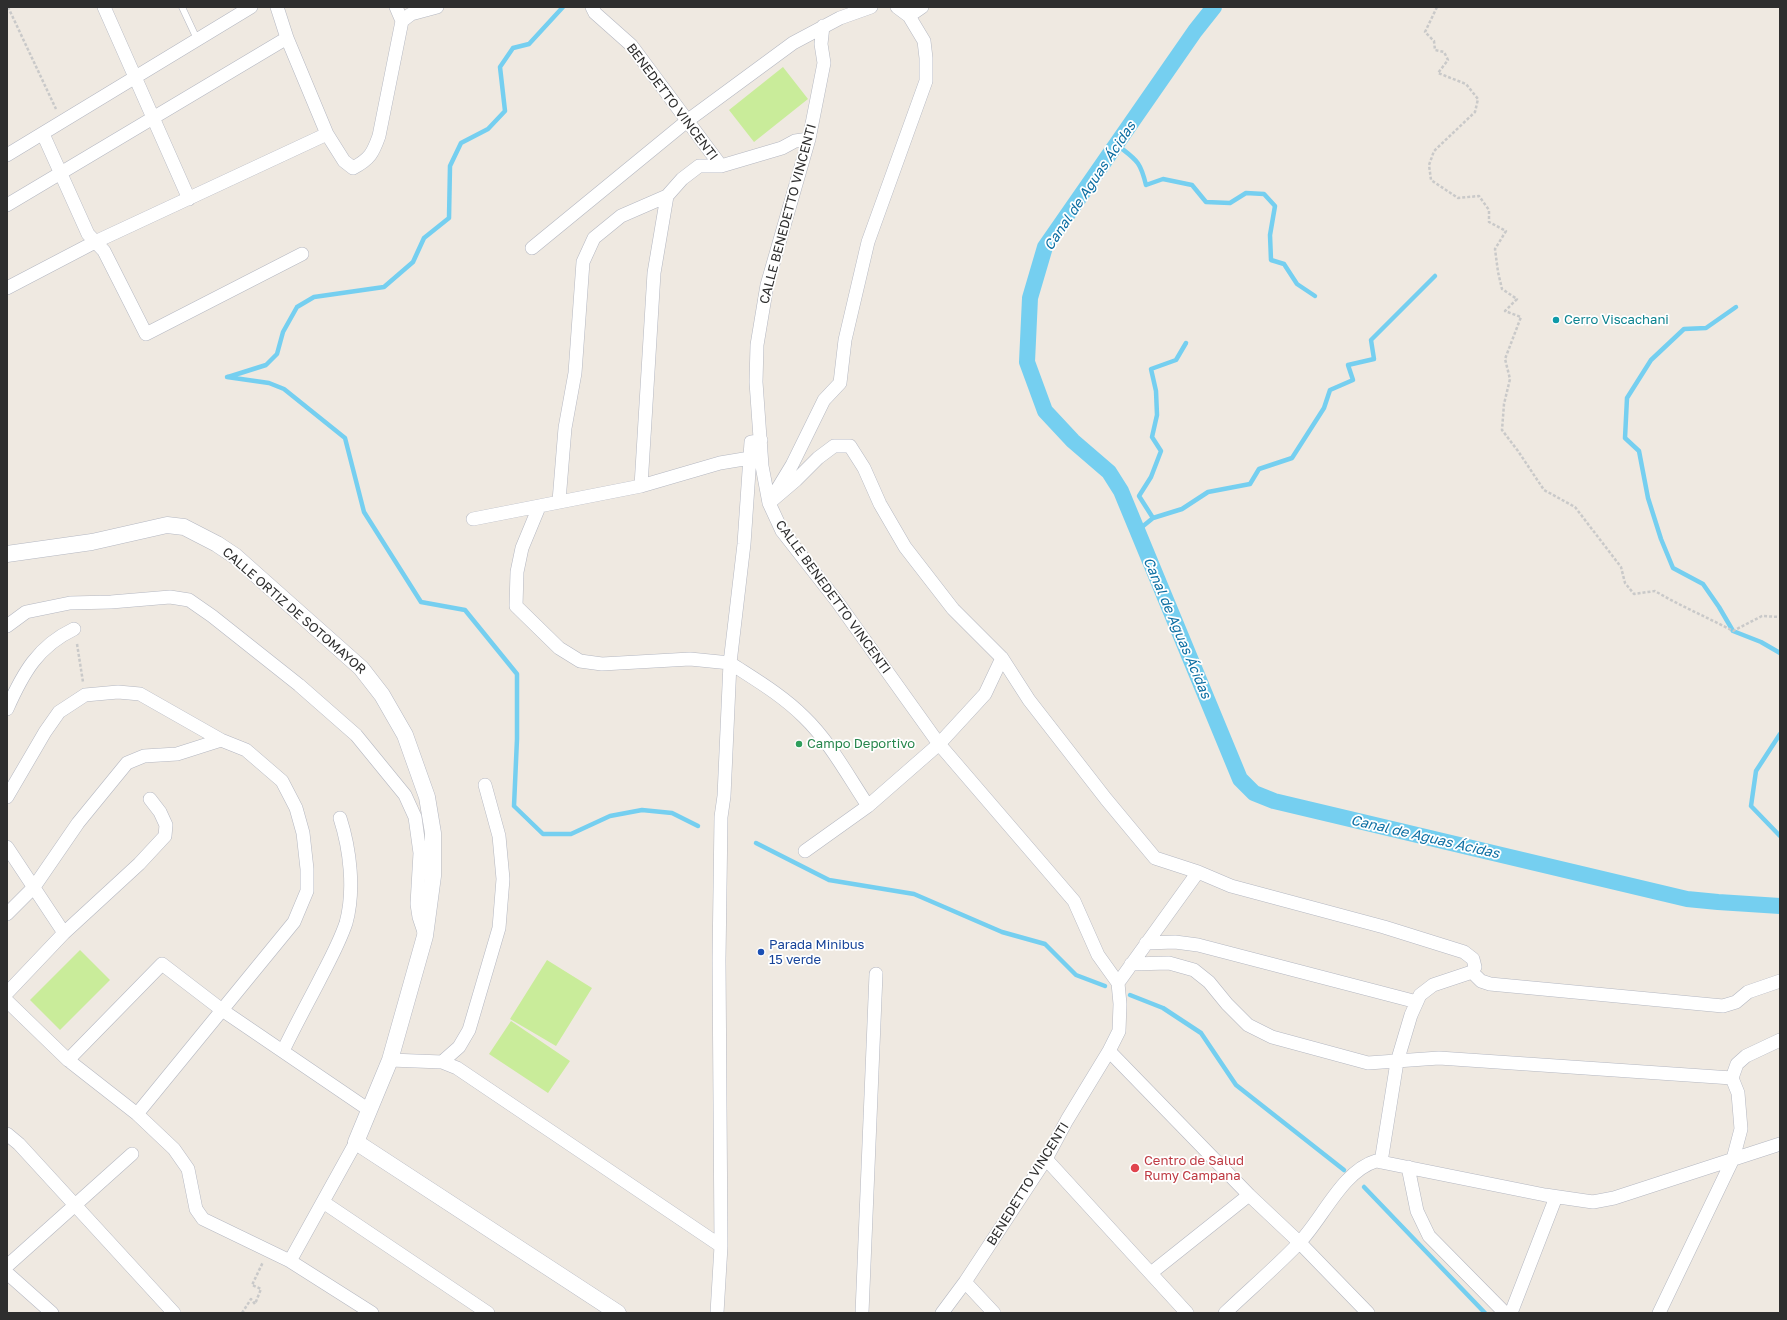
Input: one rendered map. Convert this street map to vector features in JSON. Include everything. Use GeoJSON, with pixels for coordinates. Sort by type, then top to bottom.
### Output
{"type":"FeatureCollection","features":[{"type":"Feature","properties":{"kind":"street"},"geometry":{"type":"LineString","coordinates":[[104,7],[189,198]]}},
{"type":"Feature","properties":{"kind":"street"},"geometry":{"type":"LineString","coordinates":[[7,155],[134,76],[251,7]]}},
{"type":"Feature","properties":{"kind":"street"},"geometry":{"type":"LineString","coordinates":[[277,7],[287,38],[327,134],[344,161],[353,168],[365,162],[373,153],[379,136],[402,21],[396,7]]}},
{"type":"Feature","properties":{"kind":"street"},"geometry":{"type":"LineString","coordinates":[[402,21],[411,14],[436,7]]}},
{"type":"Feature","properties":{"kind":"street"},"geometry":{"type":"LineString","coordinates":[[532,248],[687,121],[794,43],[840,18],[871,7]]}},
{"type":"Feature","properties":{"kind":"street"},"geometry":{"type":"LineString","coordinates":[[769,503],[792,465],[824,400],[840,383],[845,340],[868,242],[926,81],[924,41],[909,16],[897,7]]}},
{"type":"Feature","properties":{"kind":"street"},"geometry":{"type":"LineString","coordinates":[[909,16],[922,7]]}},
{"type":"Feature","properties":{"kind":"street","name":"BENEDETTO VINCENTI"},"geometry":{"type":"LineString","coordinates":[[597,9],[631,45],[722,166],[782,148],[795,141],[809,139]]}},
{"type":"Feature","properties":{"kind":"street","name":"CALLE BENEDETTO VINCENTI"},"geometry":{"type":"LineString","coordinates":[[823,26],[821,44],[824,63],[809,139],[767,285],[757,345],[756,382],[762,466],[769,503],[782,531],[836,600],[939,744],[1074,901],[1098,955],[1118,983]]}},
{"type":"Feature","properties":{"kind":"street"},"geometry":{"type":"LineString","coordinates":[[7,205],[287,38]]}},
{"type":"Feature","properties":{"kind":"street"},"geometry":{"type":"LineString","coordinates":[[43,134],[88,234],[104,251],[146,334],[302,254]]}},
{"type":"Feature","properties":{"kind":"street"},"geometry":{"type":"LineString","coordinates":[[7,288],[95,242],[327,134]]}},
{"type":"Feature","properties":{"kind":"street"},"geometry":{"type":"LineString","coordinates":[[559,501],[565,428],[575,373],[583,262],[594,238],[621,216],[667,196],[682,179],[699,166],[722,166]]}},
{"type":"Feature","properties":{"kind":"street"},"geometry":{"type":"LineString","coordinates":[[641,486],[654,273],[667,196]]}},
{"type":"Feature","properties":{"kind":"street"},"geometry":{"type":"LineString","coordinates":[[717,1313],[721,1246],[719,960],[721,817],[724,796],[730,663],[744,544],[751,442],[761,440]]}},
{"type":"Feature","properties":{"kind":"street"},"geometry":{"type":"LineString","coordinates":[[769,503],[796,480],[818,458],[834,446],[850,446],[864,468],[880,504],[906,548],[953,609],[1002,658],[1029,700],[1101,793],[1155,858],[1198,872],[1231,886],[1384,927],[1464,952],[1473,959],[1475,967],[1472,972],[1460,978],[1434,985],[1420,995],[1411,1015],[1397,1062],[1381,1162]]}},
{"type":"Feature","properties":{"kind":"street"},"geometry":{"type":"LineString","coordinates":[[473,519],[641,486],[720,463],[750,458]]}},
{"type":"Feature","properties":{"kind":"street"},"geometry":{"type":"LineString","coordinates":[[539,507],[522,548],[517,572],[516,606],[559,648],[580,661],[602,664],[690,659],[730,663],[773,690],[804,717],[823,739],[868,806]]}},
{"type":"Feature","properties":{"kind":"street","name":"CALLE ORTIZ DE SOTOMAYOR"},"geometry":{"type":"LineString","coordinates":[[7,554],[92,542],[167,525],[184,527],[217,544],[235,556],[361,668],[382,695],[405,735],[427,797],[433,833],[433,876],[425,936],[390,1060],[356,1142],[290,1261]]}},
{"type":"Feature","properties":{"kind":"street"},"geometry":{"type":"LineString","coordinates":[[7,626],[26,612],[70,603],[111,602],[170,597],[189,600],[212,616],[299,685],[356,734],[405,795],[414,817],[420,853],[417,904],[419,917],[425,936]]}},
{"type":"Feature","properties":{"kind":"street"},"geometry":{"type":"LineString","coordinates":[[7,709],[28,668],[45,646],[58,636],[74,629]]}},
{"type":"Feature","properties":{"kind":"street"},"geometry":{"type":"LineString","coordinates":[[806,851],[868,806],[939,744],[985,694],[1002,658]]}},
{"type":"Feature","properties":{"kind":"street"},"geometry":{"type":"LineString","coordinates":[[7,797],[45,732],[59,712],[85,694],[118,692],[140,694],[221,740],[246,750],[282,781],[296,808],[303,833],[307,891],[294,922],[137,1114]]}},
{"type":"Feature","properties":{"kind":"street"},"geometry":{"type":"LineString","coordinates":[[7,914],[34,887],[78,823],[128,763],[144,756],[177,754],[221,740]]}},
{"type":"Feature","properties":{"kind":"street"},"geometry":{"type":"LineString","coordinates":[[442,1062],[459,1047],[469,1030],[499,928],[503,879],[499,836],[485,785]]}},
{"type":"Feature","properties":{"kind":"street"},"geometry":{"type":"LineString","coordinates":[[7,993],[64,933],[139,864],[165,836],[166,825],[160,812],[150,800]]}},
{"type":"Feature","properties":{"kind":"street"},"geometry":{"type":"LineString","coordinates":[[282,1050],[338,946],[346,921],[350,894],[350,869],[345,833],[340,818]]}},
{"type":"Feature","properties":{"kind":"street"},"geometry":{"type":"LineString","coordinates":[[7,848],[64,933]]}},
{"type":"Feature","properties":{"kind":"street"},"geometry":{"type":"LineString","coordinates":[[1198,872],[1118,983],[1120,1004],[1119,1030],[1109,1051],[1249,1195],[1300,1243],[1368,1313]]}},
{"type":"Feature","properties":{"kind":"street"},"geometry":{"type":"LineString","coordinates":[[1146,943],[1175,942],[1198,945],[1417,1002]]}},
{"type":"Feature","properties":{"kind":"street"},"geometry":{"type":"LineString","coordinates":[[1131,964],[1169,963],[1194,970],[1210,982],[1227,1004],[1248,1025],[1272,1037],[1368,1063],[1439,1058],[1732,1078]]}},
{"type":"Feature","properties":{"kind":"street"},"geometry":{"type":"LineString","coordinates":[[68,1060],[162,964],[222,1010],[369,1110]]}},
{"type":"Feature","properties":{"kind":"street"},"geometry":{"type":"LineString","coordinates":[[1472,972],[1481,981],[1490,984],[1723,1006],[1736,1002],[1748,992],[1780,981]]}},
{"type":"Feature","properties":{"kind":"street"},"geometry":{"type":"LineString","coordinates":[[862,1313],[876,974]]}},
{"type":"Feature","properties":{"kind":"street"},"geometry":{"type":"LineString","coordinates":[[7,1001],[68,1060],[137,1114],[174,1149],[188,1169],[196,1209],[203,1219],[290,1261],[372,1313]]}},
{"type":"Feature","properties":{"kind":"street"},"geometry":{"type":"LineString","coordinates":[[1659,1313],[1733,1159],[1741,1129],[1738,1093],[1732,1078],[1737,1064],[1746,1056],[1780,1040]]}},
{"type":"Feature","properties":{"kind":"street","name":"BENEDETTO VINCENTI"},"geometry":{"type":"LineString","coordinates":[[942,1313],[965,1282],[1046,1159],[1067,1120],[1109,1051]]}},
{"type":"Feature","properties":{"kind":"street"},"geometry":{"type":"LineString","coordinates":[[390,1060],[442,1062],[457,1068],[721,1246]]}},
{"type":"Feature","properties":{"kind":"street"},"geometry":{"type":"LineString","coordinates":[[7,1134],[19,1144],[174,1313]]}},
{"type":"Feature","properties":{"kind":"street"},"geometry":{"type":"LineString","coordinates":[[356,1142],[618,1313]]}},
{"type":"Feature","properties":{"kind":"street"},"geometry":{"type":"LineString","coordinates":[[1225,1313],[1300,1243],[1341,1188],[1366,1164],[1376,1161],[1556,1197],[1593,1202],[1614,1198],[1780,1144]]}},
{"type":"Feature","properties":{"kind":"street"},"geometry":{"type":"LineString","coordinates":[[7,1266],[74,1204],[132,1154]]}},
{"type":"Feature","properties":{"kind":"street"},"geometry":{"type":"LineString","coordinates":[[1046,1159],[1187,1313]]}},
{"type":"Feature","properties":{"kind":"street"},"geometry":{"type":"LineString","coordinates":[[1408,1167],[1417,1211],[1429,1236],[1505,1313]]}},
{"type":"Feature","properties":{"kind":"street"},"geometry":{"type":"LineString","coordinates":[[1151,1273],[1249,1195]]}},
{"type":"Feature","properties":{"kind":"street"},"geometry":{"type":"LineString","coordinates":[[1511,1313],[1556,1197]]}},
{"type":"Feature","properties":{"kind":"street"},"geometry":{"type":"LineString","coordinates":[[324,1202],[488,1313]]}},
{"type":"Feature","properties":{"kind":"street"},"geometry":{"type":"LineString","coordinates":[[7,1273],[52,1313]]}},
{"type":"Feature","properties":{"kind":"street"},"geometry":{"type":"LineString","coordinates":[[965,1282],[994,1313]]}},
{"type":"Feature","properties":{"kind":"lane"},"geometry":{"type":"LineString","coordinates":[[182,7],[197,39]]}},
{"type":"Feature","properties":{"kind":"path"},"geometry":{"type":"LineString","coordinates":[[8,7],[62,122]]}},
{"type":"Feature","properties":{"kind":"path"},"geometry":{"type":"LineString","coordinates":[[1437,7],[1425,32],[1434,41],[1435,50],[1444,52],[1448,60],[1438,73],[1466,84],[1478,98],[1475,112],[1434,151],[1429,165],[1431,180],[1458,198],[1479,196],[1489,210],[1489,222],[1506,231],[1495,249],[1498,272],[1502,289],[1517,299],[1505,311],[1521,317],[1505,359],[1510,379],[1504,404],[1502,430],[1544,490],[1575,507],[1621,567],[1625,583],[1634,594],[1655,590],[1676,603],[1733,632],[1762,616],[1780,617]]}},
{"type":"Feature","properties":{"kind":"path"},"geometry":{"type":"LineString","coordinates":[[74,629],[85,694]]}},
{"type":"Feature","properties":{"kind":"path"},"geometry":{"type":"LineString","coordinates":[[242,1313],[251,1299],[255,1304],[261,1289],[252,1285],[269,1251]]}},
{"type":"Feature","properties":{"kind":"green space"},"geometry":{"type":"Polygon","coordinates":[[[783,67],[808,99],[754,142],[729,110],[783,67]]]}},
{"type":"Feature","properties":{"kind":"green space"},"geometry":{"type":"Polygon","coordinates":[[[80,950],[110,980],[60,1030],[30,1000],[80,950]]]}},
{"type":"Feature","properties":{"kind":"green space"},"geometry":{"type":"Polygon","coordinates":[[[547,960],[592,988],[556,1046],[510,1019],[547,960]]]}},
{"type":"Feature","properties":{"kind":"green space"},"geometry":{"type":"Polygon","coordinates":[[[511,1021],[570,1061],[548,1093],[489,1054],[511,1021]]]}},
{"type":"Feature","properties":{"kind":"waterway"},"geometry":{"type":"LineString","coordinates":[[228,377],[266,365],[277,354],[283,332],[297,307],[314,297],[384,287],[413,262],[424,238],[449,218],[450,166],[461,143],[488,129],[505,111],[500,67],[513,48],[529,44],[563,7]]}},
{"type":"Feature","properties":{"kind":"waterway","name":"Canal de Aguas Ácidas"},"geometry":{"type":"LineString","coordinates":[[1214,7],[1195,31],[1045,247],[1030,298],[1027,362],[1045,411],[1073,441],[1109,472],[1121,491],[1240,779],[1254,793],[1274,801],[1687,899],[1780,906]]}},
{"type":"Feature","properties":{"kind":"waterway"},"geometry":{"type":"LineString","coordinates":[[1116,144],[1139,165],[1146,185],[1163,179],[1192,185],[1206,202],[1230,203],[1246,193],[1264,194],[1275,206],[1270,235],[1271,260],[1284,264],[1297,284],[1315,296]]}},
{"type":"Feature","properties":{"kind":"waterway"},"geometry":{"type":"LineString","coordinates":[[1137,531],[1153,518],[1182,509],[1208,492],[1250,484],[1259,469],[1292,458],[1324,408],[1330,390],[1353,380],[1348,365],[1374,359],[1371,340],[1435,276]]}},
{"type":"Feature","properties":{"kind":"waterway"},"geometry":{"type":"LineString","coordinates":[[1736,307],[1706,328],[1684,329],[1651,360],[1627,398],[1625,438],[1639,451],[1648,498],[1661,539],[1673,568],[1703,584],[1733,631],[1761,642],[1780,653]]}},
{"type":"Feature","properties":{"kind":"waterway"},"geometry":{"type":"LineString","coordinates":[[1153,518],[1139,496],[1151,477],[1161,451],[1152,437],[1157,415],[1156,391],[1151,369],[1176,360],[1186,343]]}},
{"type":"Feature","properties":{"kind":"waterway"},"geometry":{"type":"LineString","coordinates":[[227,377],[269,383],[284,389],[345,438],[364,512],[421,602],[465,610],[517,674],[517,739],[514,806],[543,834],[571,834],[610,816],[642,810],[672,813],[698,826]]}},
{"type":"Feature","properties":{"kind":"waterway"},"geometry":{"type":"LineString","coordinates":[[1780,734],[1756,771],[1751,806],[1780,836]]}},
{"type":"Feature","properties":{"kind":"waterway"},"geometry":{"type":"LineString","coordinates":[[756,843],[829,880],[914,894],[1002,932],[1045,944],[1076,975],[1105,986]]}},
{"type":"Feature","properties":{"kind":"waterway"},"geometry":{"type":"LineString","coordinates":[[1130,995],[1163,1008],[1201,1033],[1236,1085],[1344,1170]]}},
{"type":"Feature","properties":{"kind":"waterway"},"geometry":{"type":"LineString","coordinates":[[1364,1187],[1485,1313]]}},
{"type":"Feature","properties":{"kind":"place","name":"Cerro Viscachani"},"geometry":{"type":"Point","coordinates":[1556,320]}},
{"type":"Feature","properties":{"kind":"place","name":"Campo Deportivo"},"geometry":{"type":"Point","coordinates":[799,744]}},
{"type":"Feature","properties":{"kind":"place","name":"Parada Minibus 15 verde"},"geometry":{"type":"Point","coordinates":[761,952]}},
{"type":"Feature","properties":{"kind":"place","name":"Centro de Salud Rumy Campana"},"geometry":{"type":"Point","coordinates":[1135,1168]}}]}
